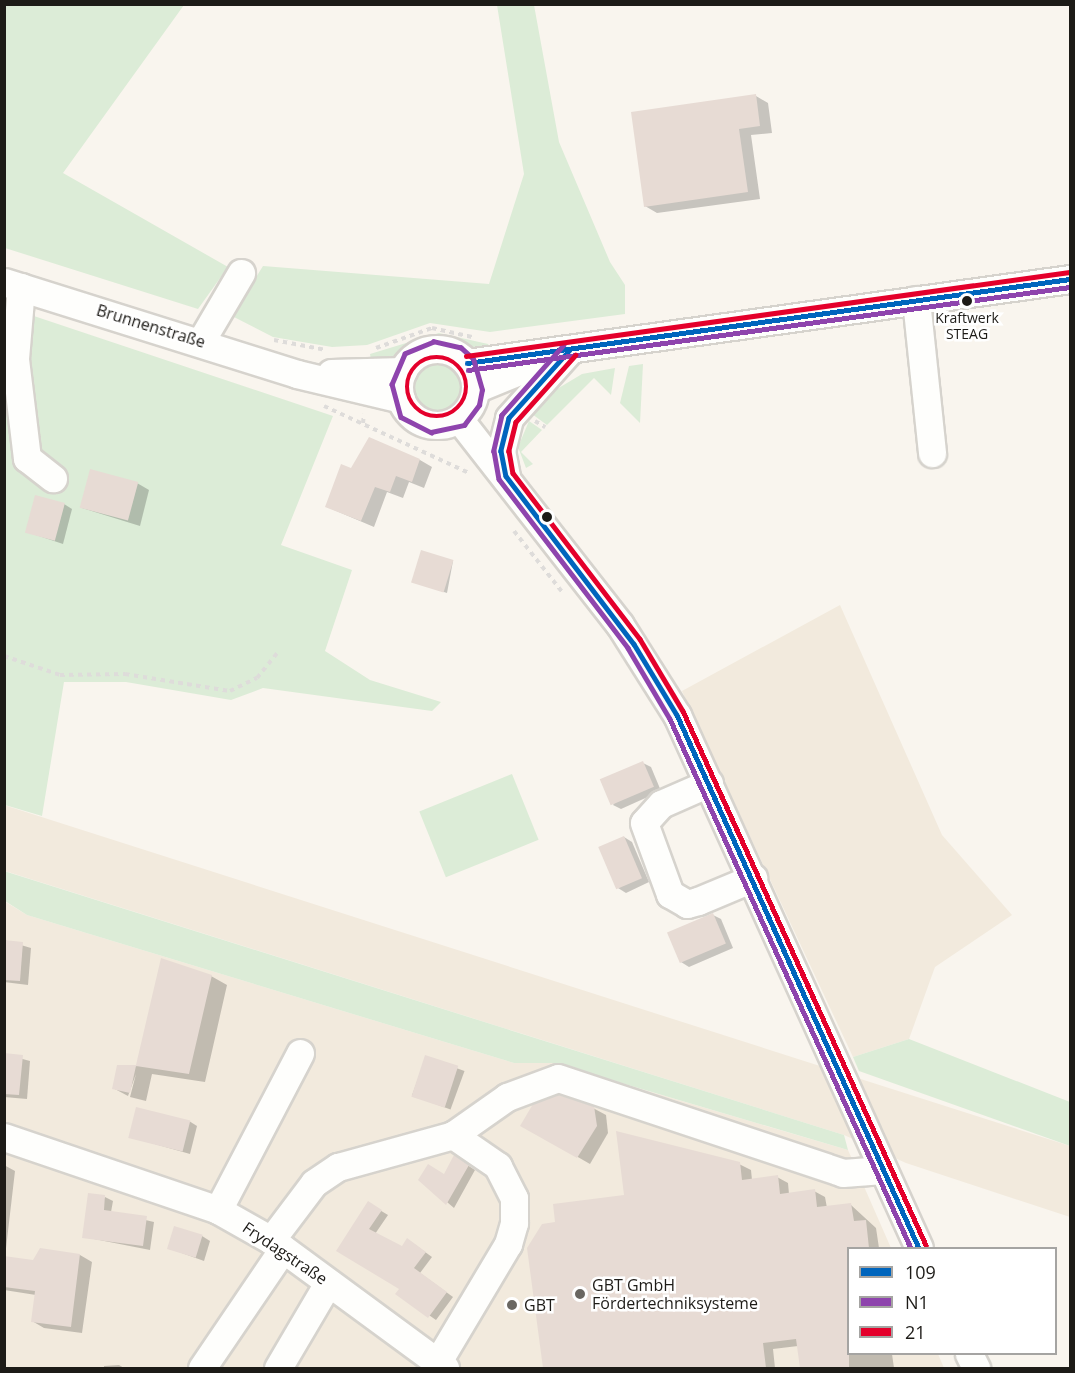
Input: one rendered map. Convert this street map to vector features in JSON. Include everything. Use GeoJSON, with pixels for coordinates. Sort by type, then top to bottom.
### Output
{"type":"FeatureCollection","features":[{"type":"Feature","properties":{"kind":"street"},"geometry":{"type":"LineString","coordinates":[[201,341],[241,273]]}},
{"type":"Feature","properties":{"kind":"street"},"geometry":{"type":"LineString","coordinates":[[570,350],[475,389],[459,419],[439,425],[418,421],[401,399],[402,371],[421,352],[434,349],[467,363],[1071,279]]}},
{"type":"Feature","properties":{"kind":"street"},"geometry":{"type":"LineString","coordinates":[[13,284],[15,359],[27,458],[53,477]]}},
{"type":"Feature","properties":{"kind":"street","name":"Brunnenstraße"},"geometry":{"type":"LineString","coordinates":[[13,284],[201,341],[297,374],[365,381],[401,399]]}},
{"type":"Feature","properties":{"kind":"street"},"geometry":{"type":"LineString","coordinates":[[916,300],[932,453]]}},
{"type":"Feature","properties":{"kind":"street"},"geometry":{"type":"LineString","coordinates":[[506,476],[501,452],[509,418],[570,350]]}},
{"type":"Feature","properties":{"kind":"street"},"geometry":{"type":"LineString","coordinates":[[467,363],[475,389]]}},
{"type":"Feature","properties":{"kind":"street","name":"Brunnenstraße"},"geometry":{"type":"LineString","coordinates":[[365,381],[402,371]]}},
{"type":"Feature","properties":{"kind":"street"},"geometry":{"type":"LineString","coordinates":[[459,419],[506,476],[634,644],[709,783],[919,1247]]}},
{"type":"Feature","properties":{"kind":"street"},"geometry":{"type":"LineString","coordinates":[[709,783],[661,804],[644,823],[670,894],[687,903],[698,902],[753,878]]}},
{"type":"Feature","properties":{"kind":"street"},"geometry":{"type":"LineString","coordinates":[[218,1210],[300,1053]]}},
{"type":"Feature","properties":{"kind":"street"},"geometry":{"type":"LineString","coordinates":[[202,1368],[314,1183],[338,1167],[453,1136],[507,1097],[558,1078],[843,1173],[883,1170]]}},
{"type":"Feature","properties":{"kind":"street"},"geometry":{"type":"LineString","coordinates":[[441,1366],[508,1244],[514,1223],[514,1198],[498,1166],[453,1136]]}},
{"type":"Feature","properties":{"kind":"street","name":"Frydagstraße"},"geometry":{"type":"LineString","coordinates":[[4,1137],[218,1210],[277,1244],[441,1366]]}},
{"type":"Feature","properties":{"kind":"street"},"geometry":{"type":"LineString","coordinates":[[278,1368],[328,1283]]}},
{"type":"Feature","properties":{"kind":"path"},"geometry":{"type":"LineString","coordinates":[[363,423],[365,381],[362,352],[432,328],[493,342],[500,359]]}},
{"type":"Feature","properties":{"kind":"path"},"geometry":{"type":"LineString","coordinates":[[4,656],[60,675],[125,674],[230,691],[257,678],[279,651]]}},
{"type":"Feature","properties":{"kind":"shaded area"},"geometry":{"type":"Polygon","coordinates":[[[840,605],[942,835],[1012,915],[935,967],[909,1039],[853,1057],[682,691],[840,605]]]}},
{"type":"Feature","properties":{"kind":"shaded area"},"geometry":{"type":"Polygon","coordinates":[[[4,805],[1070,1146],[1070,1217],[906,1163],[844,1135],[5,871],[4,805]]]}},
{"type":"Feature","properties":{"kind":"shaded area"},"geometry":{"type":"Polygon","coordinates":[[[4,901],[27,915],[514,1063],[553,1063],[848,1150],[891,1247],[847,1247],[847,1355],[938,1355],[944,1368],[5,1368],[4,901]]]}},
{"type":"Feature","properties":{"kind":"green space"},"geometry":{"type":"Polygon","coordinates":[[[5,4],[184,5],[63,173],[228,267],[198,309],[5,248],[5,4]]]}},
{"type":"Feature","properties":{"kind":"green space"},"geometry":{"type":"Polygon","coordinates":[[[497,5],[534,5],[559,142],[610,262],[625,285],[625,314],[490,332],[430,323],[367,345],[332,347],[273,337],[232,316],[263,266],[489,284],[524,174],[497,5]]]}},
{"type":"Feature","properties":{"kind":"green space"},"geometry":{"type":"Polygon","coordinates":[[[4,306],[333,416],[281,545],[352,570],[325,651],[370,680],[441,702],[432,711],[263,688],[231,700],[126,682],[64,682],[42,816],[5,805],[4,306]]]}},
{"type":"Feature","properties":{"kind":"green space"},"geometry":{"type":"Polygon","coordinates":[[[439,333],[488,344],[493,352],[473,352],[433,338],[372,366],[370,354],[439,333]]]}},
{"type":"Feature","properties":{"kind":"green space"},"geometry":{"type":"Polygon","coordinates":[[[431,361],[441,361],[451,365],[459,373],[463,388],[459,403],[451,411],[441,415],[431,415],[421,411],[413,403],[409,393],[409,383],[413,373],[421,365],[431,361]]]}},
{"type":"Feature","properties":{"kind":"green space"},"geometry":{"type":"Polygon","coordinates":[[[643,364],[640,423],[620,403],[629,366],[643,364]]]}},
{"type":"Feature","properties":{"kind":"green space"},"geometry":{"type":"Polygon","coordinates":[[[615,368],[611,395],[594,378],[547,425],[532,414],[552,392],[582,374],[615,368]]]}},
{"type":"Feature","properties":{"kind":"green space"},"geometry":{"type":"Polygon","coordinates":[[[529,421],[542,430],[521,452],[533,464],[526,468],[518,447],[529,421]]]}},
{"type":"Feature","properties":{"kind":"green space"},"geometry":{"type":"Polygon","coordinates":[[[512,774],[539,840],[446,877],[419,811],[512,774]]]}},
{"type":"Feature","properties":{"kind":"green space"},"geometry":{"type":"Polygon","coordinates":[[[4,871],[844,1135],[848,1150],[554,1063],[514,1063],[27,915],[5,901],[4,871]]]}},
{"type":"Feature","properties":{"kind":"green space"},"geometry":{"type":"Polygon","coordinates":[[[909,1039],[1070,1102],[1070,1146],[859,1071],[853,1057],[909,1039]]]}},
{"type":"Feature","properties":{"kind":"building"},"geometry":{"type":"Polygon","coordinates":[[[756,94],[760,126],[739,129],[748,192],[644,207],[631,112],[756,94]]]}},
{"type":"Feature","properties":{"kind":"building"},"geometry":{"type":"Polygon","coordinates":[[[369,437],[420,459],[412,482],[396,476],[390,492],[375,487],[361,521],[325,507],[341,464],[351,468],[369,437]]]}},
{"type":"Feature","properties":{"kind":"building"},"geometry":{"type":"Polygon","coordinates":[[[90,469],[138,482],[128,521],[80,508],[90,469]]]}},
{"type":"Feature","properties":{"kind":"building"},"geometry":{"type":"Polygon","coordinates":[[[35,495],[65,503],[55,541],[25,533],[35,495]]]}},
{"type":"Feature","properties":{"kind":"building"},"geometry":{"type":"Polygon","coordinates":[[[421,550],[454,560],[444,592],[411,583],[421,550]]]}},
{"type":"Feature","properties":{"kind":"building"},"geometry":{"type":"Polygon","coordinates":[[[643,761],[654,787],[611,805],[600,779],[643,761]]]}},
{"type":"Feature","properties":{"kind":"building"},"geometry":{"type":"Polygon","coordinates":[[[624,836],[642,878],[616,889],[598,847],[624,836]]]}},
{"type":"Feature","properties":{"kind":"building"},"geometry":{"type":"Polygon","coordinates":[[[713,913],[726,943],[680,963],[667,933],[713,913]]]}},
{"type":"Feature","properties":{"kind":"building"},"geometry":{"type":"Polygon","coordinates":[[[4,940],[23,942],[20,981],[4,980],[4,940]]]}},
{"type":"Feature","properties":{"kind":"building"},"geometry":{"type":"Polygon","coordinates":[[[161,958],[212,975],[189,1074],[136,1066],[130,1093],[112,1089],[117,1065],[136,1065],[161,958]]]}},
{"type":"Feature","properties":{"kind":"building"},"geometry":{"type":"Polygon","coordinates":[[[4,1053],[23,1055],[19,1095],[4,1094],[4,1053]]]}},
{"type":"Feature","properties":{"kind":"building"},"geometry":{"type":"Polygon","coordinates":[[[425,1055],[458,1066],[445,1108],[411,1097],[425,1055]]]}},
{"type":"Feature","properties":{"kind":"building"},"geometry":{"type":"Polygon","coordinates":[[[558,1095],[594,1106],[597,1126],[577,1158],[520,1126],[533,1104],[558,1095]]]}},
{"type":"Feature","properties":{"kind":"building"},"geometry":{"type":"Polygon","coordinates":[[[136,1107],[190,1121],[183,1152],[128,1138],[136,1107]]]}},
{"type":"Feature","properties":{"kind":"building"},"geometry":{"type":"Polygon","coordinates":[[[616,1131],[740,1162],[742,1180],[778,1175],[780,1194],[815,1189],[817,1207],[851,1203],[854,1221],[866,1220],[869,1247],[847,1247],[849,1368],[800,1368],[796,1339],[763,1343],[766,1368],[543,1368],[527,1248],[542,1224],[555,1222],[553,1204],[624,1195],[616,1131]]]}},
{"type":"Feature","properties":{"kind":"building"},"geometry":{"type":"Polygon","coordinates":[[[454,1155],[469,1165],[446,1205],[418,1180],[428,1164],[444,1174],[454,1155]]]}},
{"type":"Feature","properties":{"kind":"building"},"geometry":{"type":"Polygon","coordinates":[[[88,1193],[105,1195],[104,1210],[147,1216],[143,1246],[82,1238],[88,1193]]]}},
{"type":"Feature","properties":{"kind":"building"},"geometry":{"type":"Polygon","coordinates":[[[368,1201],[382,1210],[369,1229],[402,1246],[407,1238],[426,1252],[414,1268],[447,1292],[428,1318],[395,1294],[399,1289],[336,1251],[368,1201]]]}},
{"type":"Feature","properties":{"kind":"building"},"geometry":{"type":"Polygon","coordinates":[[[174,1226],[203,1235],[196,1258],[167,1249],[174,1226]]]}},
{"type":"Feature","properties":{"kind":"building"},"geometry":{"type":"Polygon","coordinates":[[[40,1248],[80,1254],[71,1327],[31,1322],[35,1291],[4,1287],[4,1256],[33,1260],[40,1248]]]}},
{"type":"Feature","properties":{"kind":"transit line","name":"21"},"geometry":{"type":"LineString","coordinates":[[466,356],[1069,272]]}},
{"type":"Feature","properties":{"kind":"transit line","name":"109"},"geometry":{"type":"LineString","coordinates":[[467,363],[1070,279]]}},
{"type":"Feature","properties":{"kind":"transit line","name":"N1"},"geometry":{"type":"LineString","coordinates":[[468,370],[1070,287]]}},
{"type":"Feature","properties":{"kind":"transit line","name":"N1"},"geometry":{"type":"LineString","coordinates":[[472,358],[461,348],[434,342],[405,354],[392,384],[401,417],[431,432],[464,425],[479,405],[482,390],[473,359]]}},
{"type":"Feature","properties":{"kind":"transit line","name":"N1"},"geometry":{"type":"LineString","coordinates":[[564,345],[502,415],[494,451],[499,479],[628,648],[670,719],[911,1247]]}},
{"type":"Feature","properties":{"kind":"transit line","name":"109"},"geometry":{"type":"LineString","coordinates":[[570,350],[509,418],[501,451],[506,476],[634,644],[677,715],[919,1247]]}},
{"type":"Feature","properties":{"kind":"transit line","name":"21"},"geometry":{"type":"LineString","coordinates":[[576,355],[516,422],[509,451],[513,473],[640,639],[683,711],[926,1245]]}},
{"type":"Feature","properties":{"kind":"transit line","name":"21"},"geometry":{"type":"LineString","coordinates":[[431,357],[443,357],[454,362],[462,370],[467,387],[465,399],[454,412],[443,417],[431,417],[420,412],[412,404],[407,393],[407,381],[412,370],[420,362],[431,357]]}},
{"type":"Feature","properties":{"kind":"place","name":"Kraftwerk STEAG"},"geometry":{"type":"Point","coordinates":[967,301]}},
{"type":"Feature","properties":{"kind":"place","name":"GBT GmbH Fördertechniksysteme"},"geometry":{"type":"Point","coordinates":[580,1294]}},
{"type":"Feature","properties":{"kind":"place","name":"GBT"},"geometry":{"type":"Point","coordinates":[512,1305]}}]}
